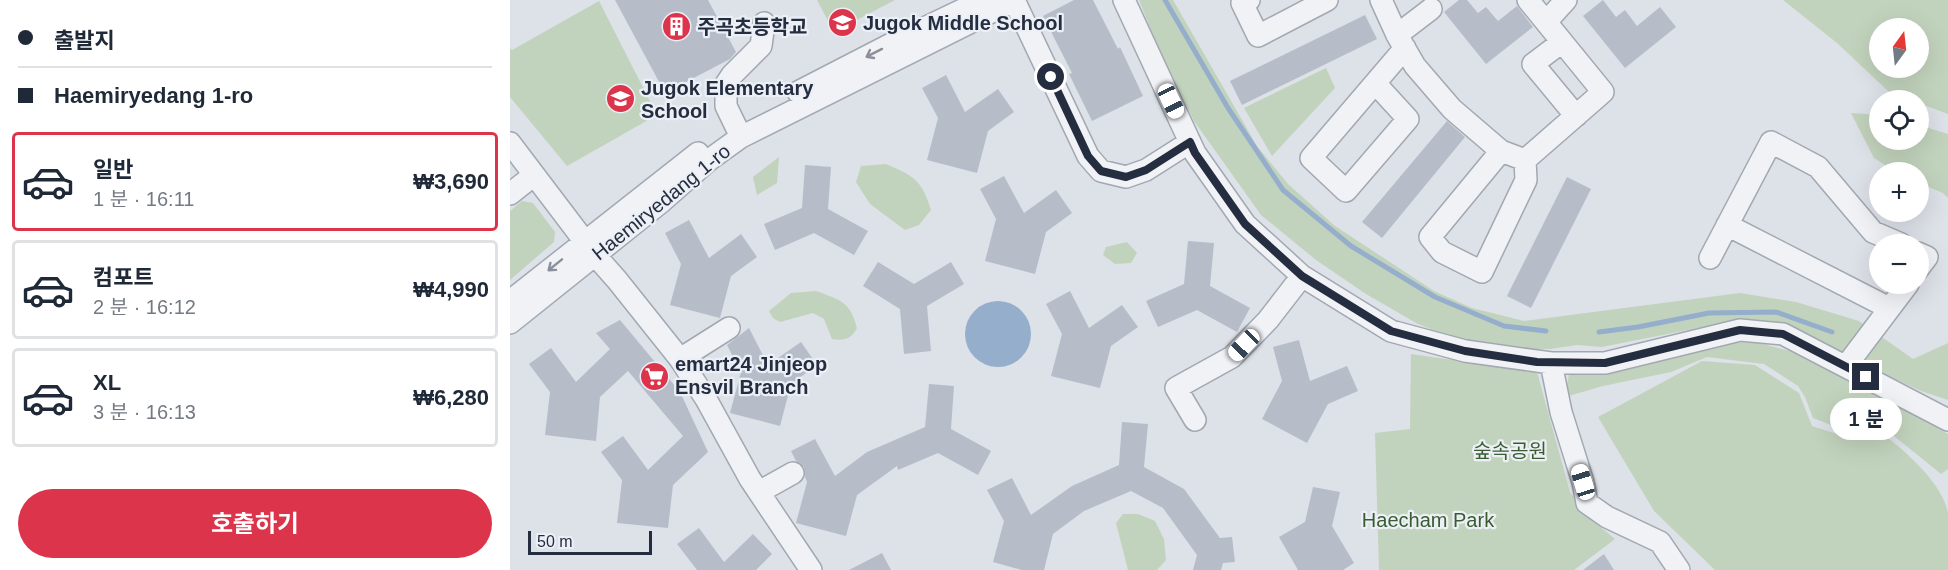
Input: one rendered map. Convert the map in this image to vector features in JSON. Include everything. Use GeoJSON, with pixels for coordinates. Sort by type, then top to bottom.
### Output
{"type":"FeatureCollection","features":[{"type":"Feature","properties":{"kind":"street"},"geometry":{"type":"LineString","coordinates":[[510,301],[590,248],[738,131],[895,42],[983,0]]}},
{"type":"Feature","properties":{"kind":"street"},"geometry":{"type":"LineString","coordinates":[[1014,0],[1088,156],[1101,171],[1126,177],[1146,170],[1190,142]]}},
{"type":"Feature","properties":{"kind":"street","name":"Haemiryedang 1-ro"},"geometry":{"type":"LineString","coordinates":[[738,131],[1014,0]]}},
{"type":"Feature","properties":{"kind":"street"},"geometry":{"type":"LineString","coordinates":[[1124,0],[1195,153],[1245,224],[1302,276],[1391,331],[1465,351],[1551,363],[1605,363],[1740,330],[1783,334],[1948,420]]}},
{"type":"Feature","properties":{"kind":"street"},"geometry":{"type":"LineString","coordinates":[[1248,0],[1242,3],[1258,36],[1327,0]]}},
{"type":"Feature","properties":{"kind":"street"},"geometry":{"type":"LineString","coordinates":[[1381,0],[1415,66],[1452,109],[1501,151],[1525,160]]}},
{"type":"Feature","properties":{"kind":"street"},"geometry":{"type":"LineString","coordinates":[[1525,160],[1603,92],[1528,0]]}},
{"type":"Feature","properties":{"kind":"street"},"geometry":{"type":"LineString","coordinates":[[1546,22],[1566,0]]}},
{"type":"Feature","properties":{"kind":"street"},"geometry":{"type":"LineString","coordinates":[[1375,83],[1408,119],[1346,191],[1311,158],[1375,83],[1401,41],[1435,4]]}},
{"type":"Feature","properties":{"kind":"street"},"geometry":{"type":"LineString","coordinates":[[738,131],[726,106],[726,84],[761,46],[764,23]]}},
{"type":"Feature","properties":{"kind":"street"},"geometry":{"type":"LineString","coordinates":[[1562,42],[1533,64],[1576,116]]}},
{"type":"Feature","properties":{"kind":"street"},"geometry":{"type":"LineString","coordinates":[[1710,258],[1771,142],[1818,167],[1873,232],[1878,234]]}},
{"type":"Feature","properties":{"kind":"street"},"geometry":{"type":"LineString","coordinates":[[510,143],[590,248],[680,359],[706,399],[737,476],[759,492],[811,570]]}},
{"type":"Feature","properties":{"kind":"street"},"geometry":{"type":"LineString","coordinates":[[1501,151],[1430,237],[1442,252],[1482,272],[1526,180],[1525,160]]}},
{"type":"Feature","properties":{"kind":"street"},"geometry":{"type":"LineString","coordinates":[[510,194],[534,175]]}},
{"type":"Feature","properties":{"kind":"street"},"geometry":{"type":"LineString","coordinates":[[1727,225],[1889,308]]}},
{"type":"Feature","properties":{"kind":"street","name":"Haemiryedang 1-ro"},"geometry":{"type":"LineString","coordinates":[[510,323],[590,248]]}},
{"type":"Feature","properties":{"kind":"street"},"geometry":{"type":"LineString","coordinates":[[1195,420],[1176,388],[1232,357],[1268,320],[1302,276]]}},
{"type":"Feature","properties":{"kind":"street"},"geometry":{"type":"LineString","coordinates":[[1846,366],[1900,294]]}},
{"type":"Feature","properties":{"kind":"street"},"geometry":{"type":"LineString","coordinates":[[680,359],[729,328]]}},
{"type":"Feature","properties":{"kind":"street"},"geometry":{"type":"LineString","coordinates":[[1551,363],[1587,503],[1607,517],[1660,542],[1679,570]]}},
{"type":"Feature","properties":{"kind":"street"},"geometry":{"type":"LineString","coordinates":[[759,492],[793,472]]}},
{"type":"Feature","properties":{"kind":"green space"},"geometry":{"type":"Polygon","coordinates":[[[817,0],[895,0],[834,32],[817,0]]]}},
{"type":"Feature","properties":{"kind":"green space"},"geometry":{"type":"Polygon","coordinates":[[[1139,0],[1173,0],[1257,146],[1288,184],[1335,226],[1434,291],[1472,308],[1524,321],[1740,293],[1796,302],[1859,321],[1913,359],[1948,343],[1948,400],[1921,391],[1768,321],[1728,322],[1602,347],[1577,345],[1550,349],[1511,349],[1465,343],[1418,324],[1366,294],[1316,260],[1261,215],[1194,121],[1156,43],[1139,0]]]}},
{"type":"Feature","properties":{"kind":"green space"},"geometry":{"type":"Polygon","coordinates":[[[1783,0],[1948,0],[1948,114],[1929,107],[1929,90],[1887,90],[1874,78],[1929,78],[1929,18],[1869,18],[1869,73],[1837,43],[1783,0]]]}},
{"type":"Feature","properties":{"kind":"green space"},"geometry":{"type":"Polygon","coordinates":[[[599,1],[657,115],[567,166],[510,97],[510,48],[512,50],[599,1]]]}},
{"type":"Feature","properties":{"kind":"green space"},"geometry":{"type":"Polygon","coordinates":[[[1326,68],[1335,88],[1272,156],[1244,108],[1326,68]]]}},
{"type":"Feature","properties":{"kind":"green space"},"geometry":{"type":"Polygon","coordinates":[[[1851,113],[1869,114],[1869,148],[1851,113]]]}},
{"type":"Feature","properties":{"kind":"green space"},"geometry":{"type":"Polygon","coordinates":[[[1929,128],[1948,134],[1948,198],[1943,193],[1929,187],[1929,162],[1880,162],[1874,158],[1870,150],[1929,150],[1929,128]]]}},
{"type":"Feature","properties":{"kind":"green space"},"geometry":{"type":"Polygon","coordinates":[[[779,157],[777,183],[757,195],[753,177],[779,157]]]}},
{"type":"Feature","properties":{"kind":"green space"},"geometry":{"type":"Polygon","coordinates":[[[886,164],[916,180],[924,192],[931,210],[919,225],[905,230],[870,204],[856,182],[861,166],[886,164]]]}},
{"type":"Feature","properties":{"kind":"green space"},"geometry":{"type":"Polygon","coordinates":[[[522,201],[533,203],[555,232],[554,242],[510,280],[510,211],[522,201]]]}},
{"type":"Feature","properties":{"kind":"green space"},"geometry":{"type":"Polygon","coordinates":[[[1127,242],[1137,253],[1131,263],[1115,264],[1103,255],[1106,247],[1127,242]]]}},
{"type":"Feature","properties":{"kind":"green space"},"geometry":{"type":"Polygon","coordinates":[[[816,291],[843,303],[851,312],[857,328],[850,337],[841,340],[832,339],[824,319],[813,313],[780,322],[773,318],[769,311],[791,293],[816,291]]]}},
{"type":"Feature","properties":{"kind":"green space"},"geometry":{"type":"Polygon","coordinates":[[[1755,342],[1794,352],[1836,370],[1948,434],[1948,469],[1941,474],[1873,419],[1854,419],[1836,427],[1813,418],[1798,386],[1764,364],[1707,357],[1671,372],[1603,386],[1565,397],[1569,374],[1619,369],[1724,343],[1755,342]]]}},
{"type":"Feature","properties":{"kind":"green space"},"geometry":{"type":"Polygon","coordinates":[[[1411,354],[1537,372],[1570,492],[1587,516],[1615,539],[1574,570],[1379,570],[1375,433],[1410,429],[1411,354]]]}},
{"type":"Feature","properties":{"kind":"green space"},"geometry":{"type":"Polygon","coordinates":[[[1702,361],[1755,365],[1799,393],[1812,426],[1843,436],[1870,425],[1905,452],[1928,476],[1945,502],[1948,514],[1948,570],[1715,570],[1654,511],[1598,417],[1702,361]]]}},
{"type":"Feature","properties":{"kind":"green space"},"geometry":{"type":"Polygon","coordinates":[[[1123,514],[1138,514],[1155,521],[1164,539],[1166,560],[1157,570],[1128,570],[1116,523],[1123,514]]]}},
{"type":"Feature","properties":{"kind":"water"},"geometry":{"type":"Polygon","coordinates":[[[992,301],[1004,301],[1016,306],[1026,316],[1031,334],[1029,347],[1016,362],[1004,367],[992,367],[980,362],[970,352],[965,340],[965,328],[970,316],[980,306],[992,301]]]}},
{"type":"Feature","properties":{"kind":"building","name":"주곡초등학교"},"geometry":{"type":"Polygon","coordinates":[[[615,0],[708,0],[736,52],[730,59],[665,93],[615,0]]]}},
{"type":"Feature","properties":{"kind":"building"},"geometry":{"type":"Polygon","coordinates":[[[1074,0],[1093,0],[1118,49],[1120,47],[1143,96],[1092,121],[1069,74],[1072,73],[1043,16],[1074,0]]]}},
{"type":"Feature","properties":{"kind":"building"},"geometry":{"type":"Polygon","coordinates":[[[1459,0],[1467,0],[1478,13],[1486,7],[1498,21],[1517,6],[1533,27],[1486,64],[1444,12],[1459,0]]]}},
{"type":"Feature","properties":{"kind":"building"},"geometry":{"type":"Polygon","coordinates":[[[1603,0],[1616,17],[1625,10],[1637,26],[1660,7],[1676,27],[1625,68],[1583,16],[1603,0]]]}},
{"type":"Feature","properties":{"kind":"building"},"geometry":{"type":"Polygon","coordinates":[[[1365,15],[1377,39],[1242,105],[1230,81],[1365,15]]]}},
{"type":"Feature","properties":{"kind":"building"},"geometry":{"type":"Polygon","coordinates":[[[946,75],[965,112],[998,89],[1014,112],[988,131],[977,173],[927,160],[938,118],[922,88],[946,75]]]}},
{"type":"Feature","properties":{"kind":"building"},"geometry":{"type":"Polygon","coordinates":[[[1447,121],[1465,137],[1382,238],[1362,222],[1447,121]]]}},
{"type":"Feature","properties":{"kind":"building"},"geometry":{"type":"Polygon","coordinates":[[[805,165],[831,167],[828,209],[868,231],[854,255],[814,233],[775,250],[764,224],[802,208],[805,165]]]}},
{"type":"Feature","properties":{"kind":"building"},"geometry":{"type":"Polygon","coordinates":[[[1004,176],[1024,213],[1056,190],[1072,213],[1046,232],[1035,274],[985,261],[996,219],[980,189],[1004,176]]]}},
{"type":"Feature","properties":{"kind":"building"},"geometry":{"type":"Polygon","coordinates":[[[1567,177],[1591,189],[1531,308],[1507,296],[1567,177]]]}},
{"type":"Feature","properties":{"kind":"building"},"geometry":{"type":"Polygon","coordinates":[[[689,220],[709,258],[741,234],[757,257],[731,276],[720,318],[670,305],[681,264],[665,233],[689,220]]]}},
{"type":"Feature","properties":{"kind":"building"},"geometry":{"type":"Polygon","coordinates":[[[1188,241],[1214,243],[1210,286],[1250,308],[1237,332],[1197,310],[1158,327],[1146,301],[1184,284],[1188,241]]]}},
{"type":"Feature","properties":{"kind":"building"},"geometry":{"type":"Polygon","coordinates":[[[878,262],[914,284],[951,262],[964,284],[927,306],[931,351],[904,354],[900,309],[863,286],[878,262]]]}},
{"type":"Feature","properties":{"kind":"building"},"geometry":{"type":"Polygon","coordinates":[[[1070,291],[1089,328],[1122,305],[1138,327],[1111,346],[1100,388],[1051,376],[1062,334],[1046,304],[1070,291]]]}},
{"type":"Feature","properties":{"kind":"building"},"geometry":{"type":"Polygon","coordinates":[[[620,320],[680,392],[708,452],[673,485],[668,528],[617,523],[622,480],[601,452],[623,436],[648,470],[683,436],[628,371],[600,397],[596,441],[545,435],[550,392],[529,364],[551,348],[576,382],[610,349],[596,333],[620,320]]]}},
{"type":"Feature","properties":{"kind":"building"},"geometry":{"type":"Polygon","coordinates":[[[749,328],[768,365],[801,342],[817,365],[791,384],[780,426],[730,413],[741,372],[727,345],[749,328]]]}},
{"type":"Feature","properties":{"kind":"building"},"geometry":{"type":"Polygon","coordinates":[[[1299,340],[1310,381],[1347,366],[1358,391],[1328,404],[1307,443],[1262,419],[1282,381],[1273,347],[1299,340]]]}},
{"type":"Feature","properties":{"kind":"building"},"geometry":{"type":"Polygon","coordinates":[[[929,384],[954,386],[951,429],[991,451],[978,475],[938,453],[898,470],[897,466],[857,495],[846,536],[796,523],[807,482],[804,467],[796,461],[791,451],[815,439],[835,476],[867,452],[925,427],[929,384]]]}},
{"type":"Feature","properties":{"kind":"building"},"geometry":{"type":"Polygon","coordinates":[[[1122,422],[1148,424],[1144,467],[1184,489],[1220,538],[1232,537],[1235,562],[1223,563],[1221,570],[1193,570],[1197,555],[1163,508],[1131,491],[1084,511],[1053,534],[1044,570],[1022,570],[993,562],[1004,521],[987,490],[1012,478],[1031,515],[1072,486],[1119,465],[1122,422]]]}},
{"type":"Feature","properties":{"kind":"building"},"geometry":{"type":"Polygon","coordinates":[[[1313,487],[1340,492],[1332,526],[1354,563],[1343,570],[1298,570],[1279,537],[1305,522],[1313,487]]]}},
{"type":"Feature","properties":{"kind":"building"},"geometry":{"type":"Polygon","coordinates":[[[699,528],[724,562],[753,534],[772,554],[756,570],[697,570],[677,544],[699,528]]]}},
{"type":"Feature","properties":{"kind":"building"},"geometry":{"type":"Polygon","coordinates":[[[882,553],[891,570],[849,570],[882,553]]]}},
{"type":"Feature","properties":{"kind":"building"},"geometry":{"type":"Polygon","coordinates":[[[1604,554],[1614,570],[1583,570],[1604,554]]]}},
{"type":"Feature","properties":{"kind":"waterway"},"geometry":{"type":"LineString","coordinates":[[1165,0],[1228,108],[1283,190],[1351,246],[1435,297],[1504,326],[1546,331]]}},
{"type":"Feature","properties":{"kind":"waterway"},"geometry":{"type":"LineString","coordinates":[[1599,332],[1709,313],[1776,312],[1832,332]]}},
{"type":"Feature","properties":{"kind":"place","name":"Jugok Middle School"},"geometry":{"type":"Point","coordinates":[842,23]}},
{"type":"Feature","properties":{"kind":"place","name":"주곡초등학교"},"geometry":{"type":"Point","coordinates":[676,27]}},
{"type":"Feature","properties":{"kind":"place","name":"Jugok Elementary School"},"geometry":{"type":"Point","coordinates":[620,99]}},
{"type":"Feature","properties":{"kind":"place","name":"emart24 Jinjeop Ensvil Branch"},"geometry":{"type":"Point","coordinates":[654,376]}},
{"type":"Feature","properties":{"kind":"route"},"geometry":{"type":"LineString","coordinates":[[1051,77],[1088,156],[1101,171],[1126,177],[1146,170],[1190,142],[1195,153],[1245,224],[1302,276],[1391,331],[1465,351],[1551,363],[1605,363],[1740,330],[1783,334],[1866,377]]}},
{"type":"Feature","properties":{"kind":"park label","name":"숲속공원"},"geometry":{"type":"Point","coordinates":[1510,451]}},
{"type":"Feature","properties":{"kind":"park label","name":"Haecham Park"},"geometry":{"type":"Point","coordinates":[1428,520]}}]}
